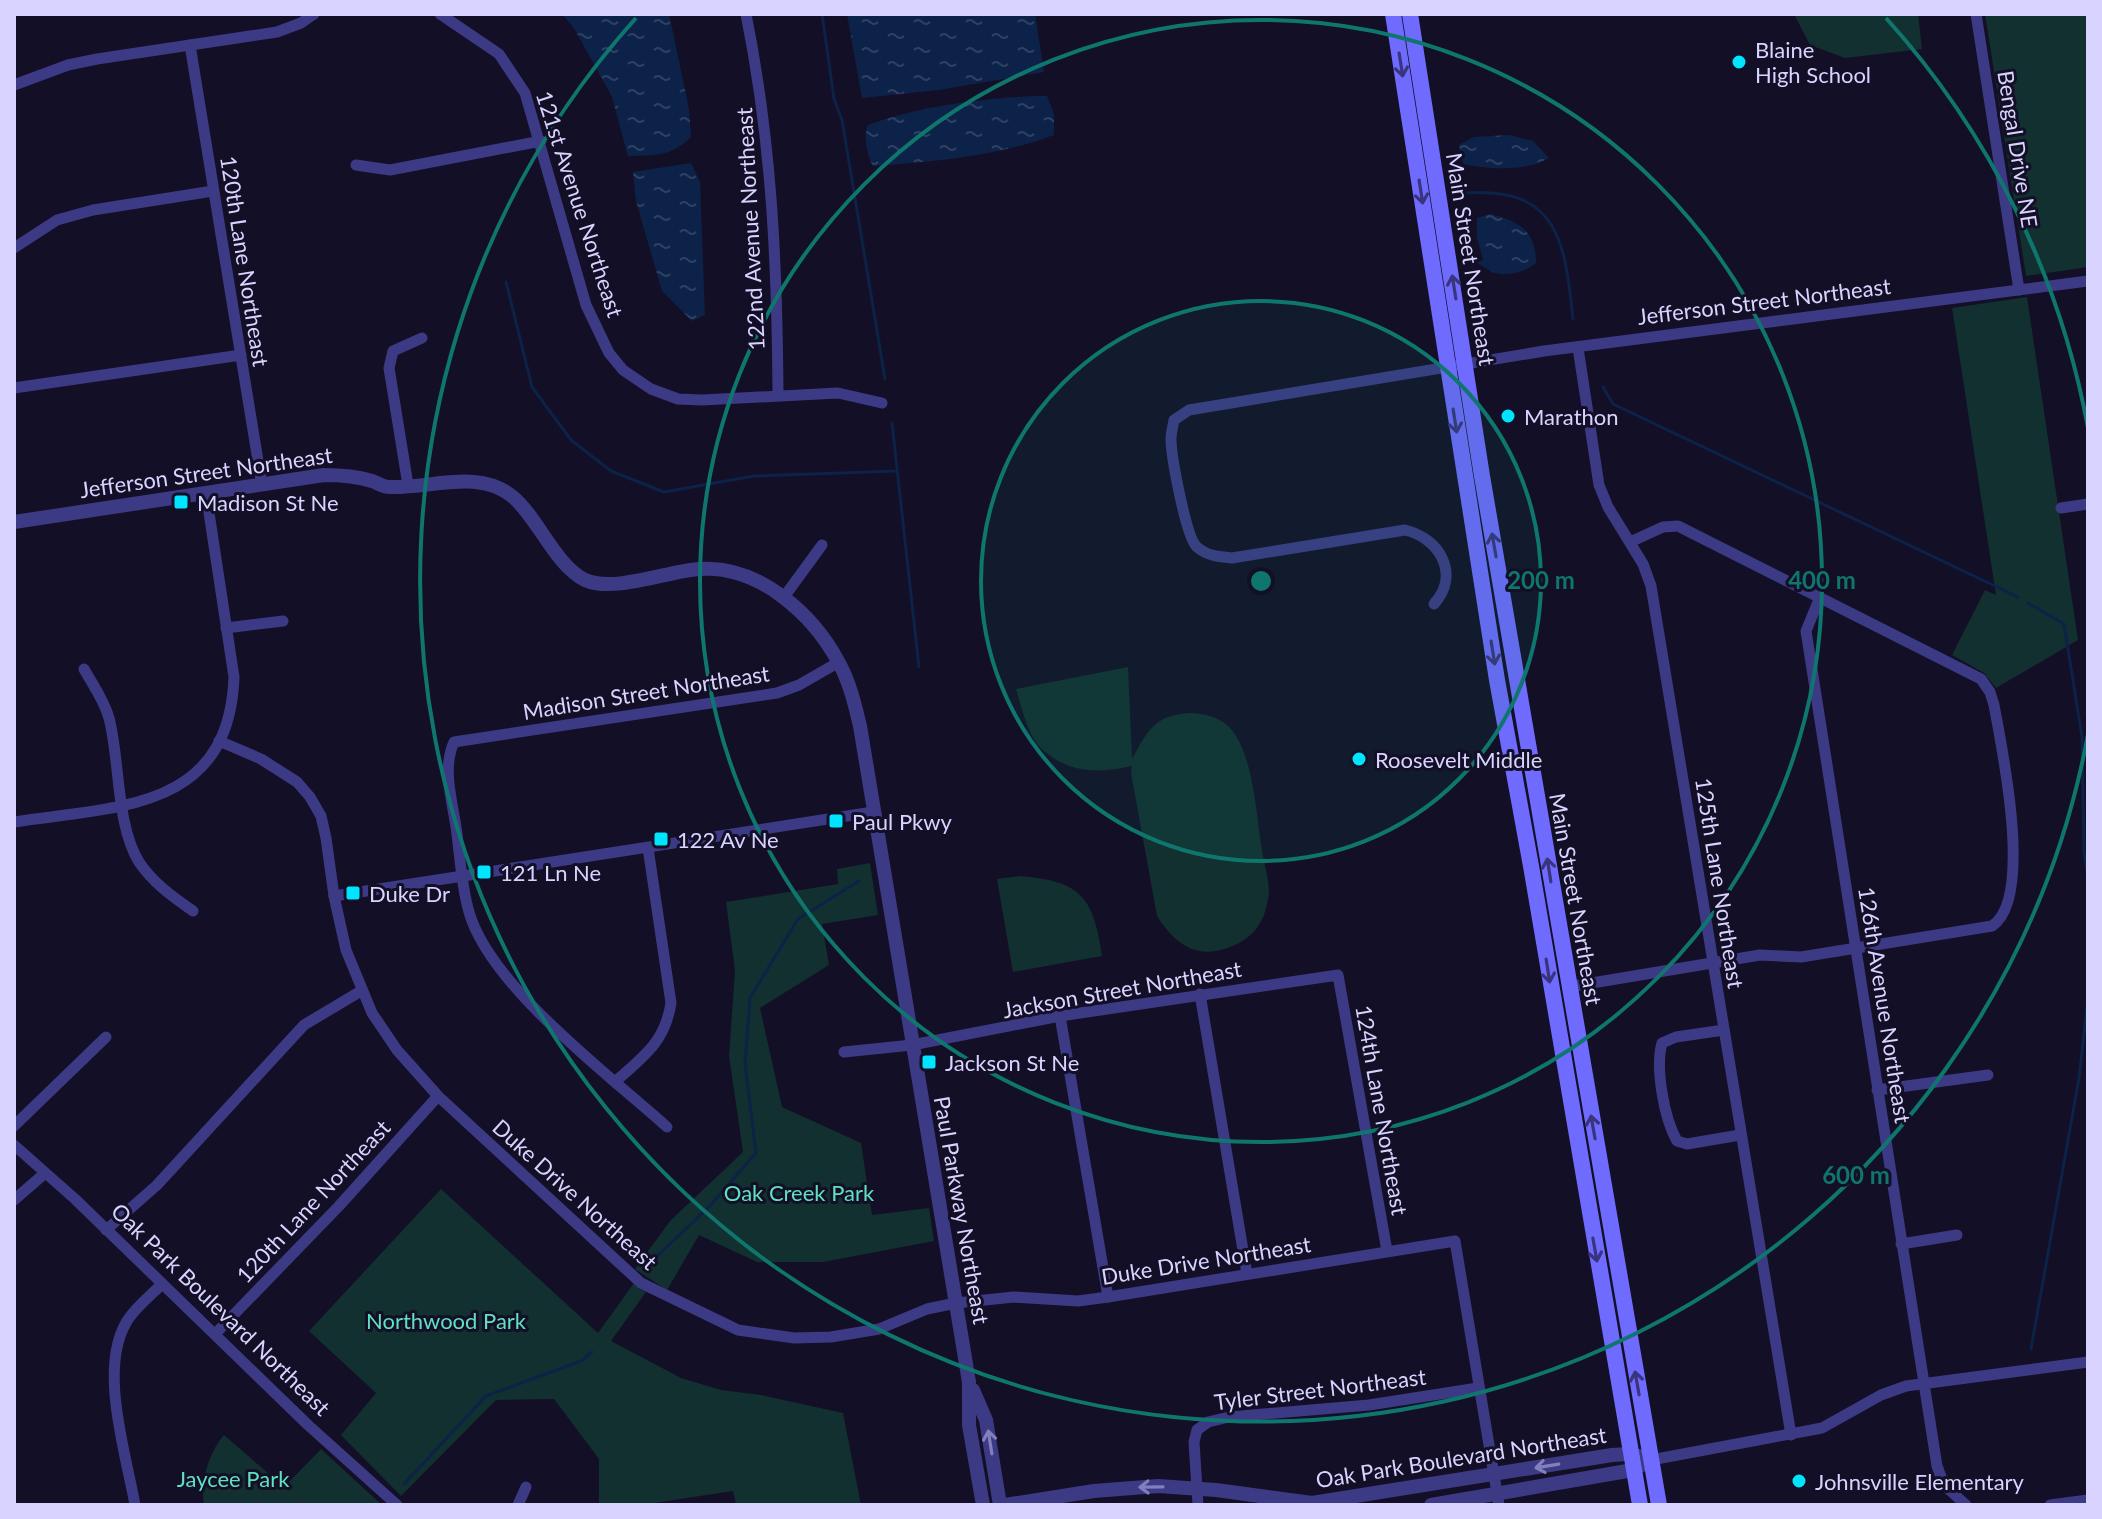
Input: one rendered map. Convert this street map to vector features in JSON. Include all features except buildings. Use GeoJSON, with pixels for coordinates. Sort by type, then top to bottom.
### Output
{"type":"FeatureCollection","features":[{"type":"Feature","properties":{"kind":"main road","name":"Main Street Northeast"},"geometry":{"type":"LineString","coordinates":[[1393,14],[1497,680],[1631,1462]]}},
{"type":"Feature","properties":{"kind":"main road","name":"Main Street Northeast"},"geometry":{"type":"LineString","coordinates":[[1410,14],[1482,476],[1659,1505]]}},
{"type":"Feature","properties":{"kind":"main road"},"geometry":{"type":"LineString","coordinates":[[1631,1462],[1640,1505]]}},
{"type":"Feature","properties":{"kind":"street"},"geometry":{"type":"LineString","coordinates":[[14,85],[68,65],[277,32],[301,23],[314,14]]}},
{"type":"Feature","properties":{"kind":"street","name":"121st Avenue Northeast"},"geometry":{"type":"LineString","coordinates":[[440,14],[499,54],[525,93],[586,305],[609,353],[623,370],[651,389],[678,399],[778,394]]}},
{"type":"Feature","properties":{"kind":"street","name":"122nd Avenue Northeast"},"geometry":{"type":"LineString","coordinates":[[746,14],[768,143],[776,274],[778,394]]}},
{"type":"Feature","properties":{"kind":"street","name":"Bengal Drive NE"},"geometry":{"type":"LineString","coordinates":[[1976,14],[2019,290]]}},
{"type":"Feature","properties":{"kind":"street","name":"120th Lane Northeast"},"geometry":{"type":"LineString","coordinates":[[190,45],[262,485]]}},
{"type":"Feature","properties":{"kind":"street"},"geometry":{"type":"LineString","coordinates":[[356,165],[390,170],[541,141]]}},
{"type":"Feature","properties":{"kind":"street"},"geometry":{"type":"LineString","coordinates":[[14,248],[57,220],[93,210],[213,191]]}},
{"type":"Feature","properties":{"kind":"street","name":"Jefferson Street Northeast"},"geometry":{"type":"LineString","coordinates":[[1434,604],[1447,582],[1444,566],[1429,540],[1405,530],[1232,558],[1217,557],[1199,549],[1193,544],[1185,522],[1171,439],[1174,420],[1189,410],[1544,351],[2088,281]]}},
{"type":"Feature","properties":{"kind":"street"},"geometry":{"type":"LineString","coordinates":[[408,485],[389,368],[393,351],[422,338]]}},
{"type":"Feature","properties":{"kind":"street","name":"125th Lane Northeast"},"geometry":{"type":"LineString","coordinates":[[1578,348],[1599,485],[1608,507],[1643,564],[1651,586],[1791,1435]]}},
{"type":"Feature","properties":{"kind":"street"},"geometry":{"type":"LineString","coordinates":[[14,388],[241,355]]}},
{"type":"Feature","properties":{"kind":"street"},"geometry":{"type":"LineString","coordinates":[[778,394],[838,393],[882,403]]}},
{"type":"Feature","properties":{"kind":"street","name":"Jefferson Street Northeast"},"geometry":{"type":"LineString","coordinates":[[14,522],[337,475],[361,478],[387,487],[470,481],[498,486],[515,499],[563,561],[584,579],[597,583],[621,582],[700,569],[725,570],[750,577],[784,597],[822,638],[839,662]]}},
{"type":"Feature","properties":{"kind":"street"},"geometry":{"type":"LineString","coordinates":[[14,822],[154,797],[182,785],[205,765],[219,741],[233,701],[234,677],[206,493]]}},
{"type":"Feature","properties":{"kind":"street"},"geometry":{"type":"LineString","coordinates":[[2061,508],[2088,504]]}},
{"type":"Feature","properties":{"kind":"street"},"geometry":{"type":"LineString","coordinates":[[1568,987],[1760,955],[1801,957],[1992,926],[2004,916],[2010,888],[2013,821],[1994,705],[1981,679],[1678,526],[1663,527],[1630,542]]}},
{"type":"Feature","properties":{"kind":"street"},"geometry":{"type":"LineString","coordinates":[[784,597],[822,545]]}},
{"type":"Feature","properties":{"kind":"street","name":"126th Avenue Northeast"},"geometry":{"type":"LineString","coordinates":[[1820,597],[1806,631],[1901,1244],[1937,1466],[1944,1485],[1966,1505]]}},
{"type":"Feature","properties":{"kind":"street"},"geometry":{"type":"LineString","coordinates":[[226,628],[283,621]]}},
{"type":"Feature","properties":{"kind":"street","name":"Madison Street Northeast"},"geometry":{"type":"LineString","coordinates":[[463,875],[448,762],[454,742],[777,693],[799,685],[839,662]]}},
{"type":"Feature","properties":{"kind":"street","name":"Paul Parkway Northeast"},"geometry":{"type":"LineString","coordinates":[[839,662],[860,726],[969,1382],[969,1425],[983,1505]]}},
{"type":"Feature","properties":{"kind":"street"},"geometry":{"type":"LineString","coordinates":[[84,669],[99,693],[108,717],[122,805],[137,859],[166,892],[193,911]]}},
{"type":"Feature","properties":{"kind":"street","name":"Duke Drive Northeast"},"geometry":{"type":"LineString","coordinates":[[219,741],[261,759],[297,782],[321,816],[346,950],[361,991],[397,1050],[438,1096],[641,1283],[738,1330],[794,1338],[831,1337],[879,1329],[927,1309],[956,1303],[1014,1297],[1078,1301],[1455,1241],[1478,1388]]}},
{"type":"Feature","properties":{"kind":"street"},"geometry":{"type":"LineString","coordinates":[[334,896],[873,812]]}},
{"type":"Feature","properties":{"kind":"street"},"geometry":{"type":"LineString","coordinates":[[616,1081],[658,1040],[668,1020],[671,1003],[648,848]]}},
{"type":"Feature","properties":{"kind":"street"},"geometry":{"type":"LineString","coordinates":[[463,875],[469,911],[491,960],[527,1000],[667,1127]]}},
{"type":"Feature","properties":{"kind":"street","name":"Jackson Street Northeast"},"geometry":{"type":"LineString","coordinates":[[912,1045],[1060,1016],[1338,975]]}},
{"type":"Feature","properties":{"kind":"street","name":"124th Lane Northeast"},"geometry":{"type":"LineString","coordinates":[[1338,975],[1387,1251]]}},
{"type":"Feature","properties":{"kind":"street"},"geometry":{"type":"LineString","coordinates":[[106,1230],[157,1185],[304,1025],[361,991]]}},
{"type":"Feature","properties":{"kind":"street"},"geometry":{"type":"LineString","coordinates":[[1200,994],[1247,1274]]}},
{"type":"Feature","properties":{"kind":"street"},"geometry":{"type":"LineString","coordinates":[[1060,1016],[1108,1297]]}},
{"type":"Feature","properties":{"kind":"street"},"geometry":{"type":"LineString","coordinates":[[1724,1030],[1676,1037],[1662,1043],[1658,1058],[1669,1128],[1677,1141],[1687,1144],[1740,1135]]}},
{"type":"Feature","properties":{"kind":"street"},"geometry":{"type":"LineString","coordinates":[[14,1126],[106,1037]]}},
{"type":"Feature","properties":{"kind":"street"},"geometry":{"type":"LineString","coordinates":[[844,1052],[912,1045]]}},
{"type":"Feature","properties":{"kind":"street"},"geometry":{"type":"LineString","coordinates":[[1877,1090],[1988,1075]]}},
{"type":"Feature","properties":{"kind":"street","name":"120th Lane Northeast"},"geometry":{"type":"LineString","coordinates":[[216,1333],[339,1206],[438,1096]]}},
{"type":"Feature","properties":{"kind":"street","name":"Oak Park Boulevard Northeast"},"geometry":{"type":"LineString","coordinates":[[14,1145],[216,1333],[308,1425],[397,1505]]}},
{"type":"Feature","properties":{"kind":"street"},"geometry":{"type":"LineString","coordinates":[[14,1200],[44,1174]]}},
{"type":"Feature","properties":{"kind":"street"},"geometry":{"type":"LineString","coordinates":[[1901,1244],[1957,1235]]}},
{"type":"Feature","properties":{"kind":"street"},"geometry":{"type":"LineString","coordinates":[[135,1505],[112,1378],[115,1351],[128,1319],[161,1285]]}},
{"type":"Feature","properties":{"kind":"street"},"geometry":{"type":"LineString","coordinates":[[1651,1460],[1822,1428],[1893,1390],[2088,1362]]}},
{"type":"Feature","properties":{"kind":"street","name":"Paul Parkway Northeast"},"geometry":{"type":"LineString","coordinates":[[969,1382],[986,1420],[1002,1505]]}},
{"type":"Feature","properties":{"kind":"street"},"geometry":{"type":"LineString","coordinates":[[1478,1388],[1499,1499]]}},
{"type":"Feature","properties":{"kind":"street","name":"Tyler Street Northeast"},"geometry":{"type":"LineString","coordinates":[[1198,1505],[1194,1442],[1197,1430],[1208,1422],[1229,1417],[1369,1405],[1478,1388]]}},
{"type":"Feature","properties":{"kind":"street","name":"Oak Park Boulevard Northeast"},"geometry":{"type":"LineString","coordinates":[[1002,1505],[1115,1488],[1158,1486],[1312,1503],[1495,1475],[1651,1460]]}},
{"type":"Feature","properties":{"kind":"street","name":"Oak Park Boulevard Northeast"},"geometry":{"type":"LineString","coordinates":[[1431,1505],[1499,1499],[1631,1462]]}},
{"type":"Feature","properties":{"kind":"street"},"geometry":{"type":"LineString","coordinates":[[518,1505],[526,1487]]}},
{"type":"Feature","properties":{"kind":"street"},"geometry":{"type":"LineString","coordinates":[[2050,1505],[2088,1500]]}},
{"type":"Feature","properties":{"kind":"green space"},"geometry":{"type":"Polygon","coordinates":[[[1794,14],[1918,14],[1922,49],[1845,58],[1810,45],[1794,14]]]}},
{"type":"Feature","properties":{"kind":"green space"},"geometry":{"type":"Polygon","coordinates":[[[1985,14],[2088,14],[2088,267],[2026,276],[1985,14]]]}},
{"type":"Feature","properties":{"kind":"green space"},"geometry":{"type":"Polygon","coordinates":[[[2027,297],[2078,640],[1996,688],[1984,673],[1952,655],[1985,590],[1996,595],[1952,308],[2027,297]]]}},
{"type":"Feature","properties":{"kind":"green space"},"geometry":{"type":"Polygon","coordinates":[[[1128,667],[1132,759],[1159,721],[1189,713],[1221,721],[1229,727],[1244,752],[1253,786],[1269,893],[1260,924],[1244,940],[1231,947],[1206,952],[1188,947],[1168,931],[1157,916],[1132,766],[1086,770],[1064,764],[1038,745],[1026,722],[1016,689],[1128,667]]]}},
{"type":"Feature","properties":{"kind":"green space","name":"Oak Creek Park"},"geometry":{"type":"Polygon","coordinates":[[[870,863],[878,915],[822,924],[829,965],[760,1008],[782,1107],[861,1143],[872,1215],[929,1208],[934,1241],[823,1262],[757,1262],[699,1235],[667,1290],[635,1269],[670,1221],[743,1152],[729,1056],[735,970],[726,902],[838,884],[837,869],[870,863]]]}},
{"type":"Feature","properties":{"kind":"green space"},"geometry":{"type":"Polygon","coordinates":[[[1019,876],[1057,882],[1080,895],[1094,919],[1102,956],[1013,972],[997,879],[1019,876]]]}},
{"type":"Feature","properties":{"kind":"green space","name":"Northwood Park"},"geometry":{"type":"Polygon","coordinates":[[[441,1189],[598,1333],[634,1283],[646,1292],[611,1341],[681,1378],[721,1390],[761,1395],[843,1413],[861,1505],[736,1505],[733,1491],[641,1505],[599,1505],[599,1459],[554,1399],[496,1400],[401,1496],[341,1435],[376,1393],[309,1331],[441,1189]]]}},
{"type":"Feature","properties":{"kind":"green space","name":"Jaycee Park"},"geometry":{"type":"Polygon","coordinates":[[[224,1435],[284,1487],[321,1449],[382,1505],[204,1505],[203,1487],[207,1468],[224,1435]]]}},
{"type":"Feature","properties":{"kind":"water"},"geometry":{"type":"Polygon","coordinates":[[[562,14],[669,14],[689,109],[691,137],[684,144],[655,155],[628,156],[612,97],[574,28],[562,14]]]}},
{"type":"Feature","properties":{"kind":"water"},"geometry":{"type":"Polygon","coordinates":[[[847,14],[1035,14],[1044,72],[938,90],[862,98],[847,14]]]}},
{"type":"Feature","properties":{"kind":"water"},"geometry":{"type":"Polygon","coordinates":[[[1047,96],[1054,114],[1054,135],[1011,148],[942,160],[873,166],[869,157],[866,140],[868,125],[888,118],[956,103],[1047,96]]]}},
{"type":"Feature","properties":{"kind":"water"},"geometry":{"type":"Polygon","coordinates":[[[1509,135],[1533,141],[1549,158],[1508,168],[1464,164],[1459,145],[1474,137],[1509,135]]]}},
{"type":"Feature","properties":{"kind":"water"},"geometry":{"type":"Polygon","coordinates":[[[691,163],[700,182],[705,315],[692,321],[662,291],[636,201],[633,172],[691,163]]]}},
{"type":"Feature","properties":{"kind":"water"},"geometry":{"type":"Polygon","coordinates":[[[1489,214],[1523,228],[1533,242],[1536,263],[1522,271],[1507,274],[1494,272],[1477,263],[1483,260],[1477,237],[1477,218],[1489,214]]]}},
{"type":"Feature","properties":{"kind":"waterway"},"geometry":{"type":"LineString","coordinates":[[822,14],[834,99],[842,120],[885,379]]}},
{"type":"Feature","properties":{"kind":"waterway"},"geometry":{"type":"LineString","coordinates":[[1465,193],[1496,193],[1520,199],[1538,210],[1551,225],[1566,266],[1573,319]]}},
{"type":"Feature","properties":{"kind":"waterway"},"geometry":{"type":"LineString","coordinates":[[506,282],[532,387],[571,440],[611,471],[664,492],[754,476],[896,471]]}},
{"type":"Feature","properties":{"kind":"waterway"},"geometry":{"type":"LineString","coordinates":[[1603,387],[1613,404],[2018,597]]}},
{"type":"Feature","properties":{"kind":"waterway"},"geometry":{"type":"LineString","coordinates":[[892,423],[919,667]]}},
{"type":"Feature","properties":{"kind":"waterway"},"geometry":{"type":"LineString","coordinates":[[2028,603],[2064,624],[2082,737],[2084,853],[2088,877]]}},
{"type":"Feature","properties":{"kind":"waterway"},"geometry":{"type":"LineString","coordinates":[[655,1258],[709,1207],[756,1153],[745,1064],[750,998],[798,919],[859,881]]}},
{"type":"Feature","properties":{"kind":"waterway"},"geometry":{"type":"LineString","coordinates":[[2031,1349],[2079,1078],[2088,998]]}},
{"type":"Feature","properties":{"kind":"waterway"},"geometry":{"type":"LineString","coordinates":[[404,1484],[486,1396],[581,1361],[592,1352]]}},
{"type":"Feature","properties":{"kind":"place","name":"Blaine High School"},"geometry":{"type":"Point","coordinates":[1739,62]}},
{"type":"Feature","properties":{"kind":"place","name":"Marathon"},"geometry":{"type":"Point","coordinates":[1508,416]}},
{"type":"Feature","properties":{"kind":"place","name":"Madison St Ne"},"geometry":{"type":"Point","coordinates":[181,502]}},
{"type":"Feature","properties":{"kind":"place","name":"Roosevelt Middle"},"geometry":{"type":"Point","coordinates":[1359,759]}},
{"type":"Feature","properties":{"kind":"place","name":"Paul Pkwy"},"geometry":{"type":"Point","coordinates":[836,821]}},
{"type":"Feature","properties":{"kind":"place","name":"122 Av Ne"},"geometry":{"type":"Point","coordinates":[661,839]}},
{"type":"Feature","properties":{"kind":"place","name":"121 Ln Ne"},"geometry":{"type":"Point","coordinates":[484,872]}},
{"type":"Feature","properties":{"kind":"place","name":"Duke Dr"},"geometry":{"type":"Point","coordinates":[353,893]}},
{"type":"Feature","properties":{"kind":"place","name":"Jackson St Ne"},"geometry":{"type":"Point","coordinates":[929,1062]}},
{"type":"Feature","properties":{"kind":"place","name":"Johnsville Elementary"},"geometry":{"type":"Point","coordinates":[1799,1481]}}]}
